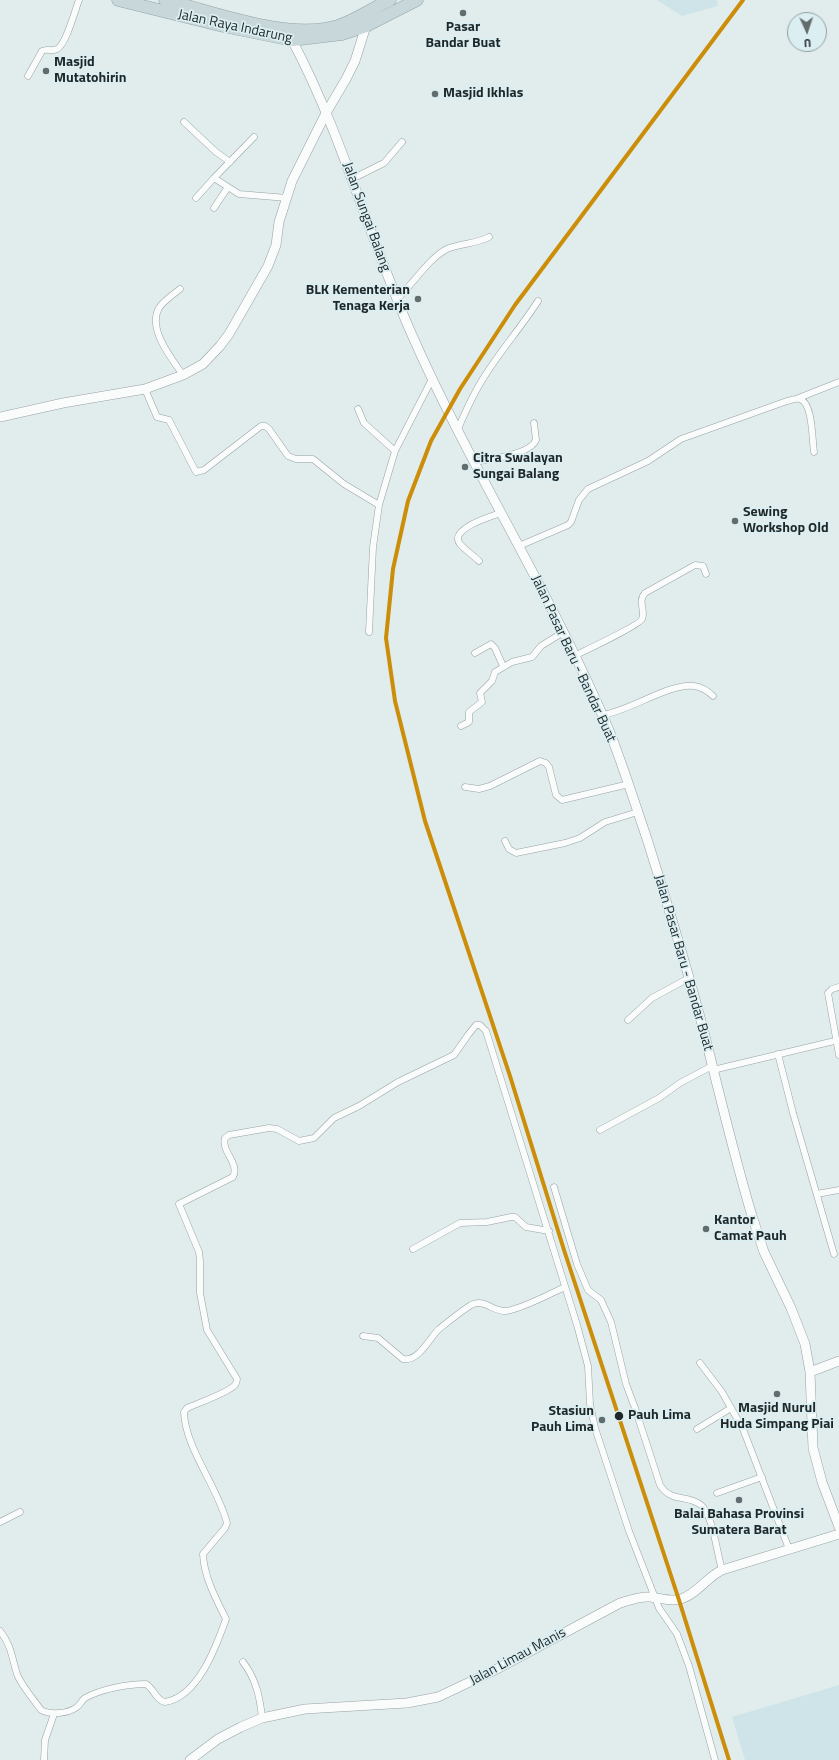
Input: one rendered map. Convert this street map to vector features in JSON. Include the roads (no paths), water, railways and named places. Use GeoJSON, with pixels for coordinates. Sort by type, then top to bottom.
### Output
{"type":"FeatureCollection","features":[{"type":"Feature","properties":{"kind":"highway","name":"Jalan Raya Indarung"},"geometry":{"type":"LineString","coordinates":[[118,0],[223,26],[292,40],[342,34],[366,26],[417,0]]}},
{"type":"Feature","properties":{"kind":"highway","name":"Jalan Raya Indarung"},"geometry":{"type":"LineString","coordinates":[[165,0],[267,26],[306,31],[338,26],[386,1]]}},
{"type":"Feature","properties":{"kind":"street"},"geometry":{"type":"LineString","coordinates":[[28,76],[42,51],[46,49],[54,50],[60,48],[79,0]]}},
{"type":"Feature","properties":{"kind":"street"},"geometry":{"type":"LineString","coordinates":[[0,417],[63,403],[145,389],[183,375],[202,364],[220,346],[229,334],[268,266],[276,245],[279,222],[292,181],[326,113],[338,95],[354,61],[366,26]]}},
{"type":"Feature","properties":{"kind":"street","name":"Jalan Sungai Balang"},"geometry":{"type":"LineString","coordinates":[[292,40],[326,113],[397,299],[432,379],[456,425]]}},
{"type":"Feature","properties":{"kind":"street"},"geometry":{"type":"LineString","coordinates":[[184,122],[216,152],[230,162]]}},
{"type":"Feature","properties":{"kind":"street"},"geometry":{"type":"LineString","coordinates":[[196,198],[254,137]]}},
{"type":"Feature","properties":{"kind":"street"},"geometry":{"type":"LineString","coordinates":[[352,179],[384,163],[402,142]]}},
{"type":"Feature","properties":{"kind":"street"},"geometry":{"type":"LineString","coordinates":[[214,178],[244,196],[286,198]]}},
{"type":"Feature","properties":{"kind":"street"},"geometry":{"type":"LineString","coordinates":[[214,208],[228,187]]}},
{"type":"Feature","properties":{"kind":"street"},"geometry":{"type":"LineString","coordinates":[[397,299],[441,252],[449,248],[482,241],[489,238]]}},
{"type":"Feature","properties":{"kind":"street"},"geometry":{"type":"LineString","coordinates":[[180,289],[159,308],[156,321],[158,334],[165,348],[183,375]]}},
{"type":"Feature","properties":{"kind":"street"},"geometry":{"type":"LineString","coordinates":[[456,425],[486,374],[518,332],[538,301]]}},
{"type":"Feature","properties":{"kind":"street"},"geometry":{"type":"LineString","coordinates":[[369,632],[373,547],[379,506],[395,451],[432,379]]}},
{"type":"Feature","properties":{"kind":"street"},"geometry":{"type":"LineString","coordinates":[[519,546],[568,525],[571,522],[579,500],[588,489],[648,462],[681,439],[796,399],[839,382]]}},
{"type":"Feature","properties":{"kind":"street"},"geometry":{"type":"LineString","coordinates":[[145,389],[157,417],[169,420],[196,472],[204,470],[261,426],[265,426],[269,429],[288,456],[296,459],[313,459],[344,484],[379,506]]}},
{"type":"Feature","properties":{"kind":"street"},"geometry":{"type":"LineString","coordinates":[[796,399],[801,399],[804,402],[810,415],[814,452]]}},
{"type":"Feature","properties":{"kind":"street"},"geometry":{"type":"LineString","coordinates":[[358,409],[364,424],[395,451]]}},
{"type":"Feature","properties":{"kind":"street"},"geometry":{"type":"LineString","coordinates":[[475,462],[505,457],[532,446],[536,440],[534,424]]}},
{"type":"Feature","properties":{"kind":"street","name":"Jalan Pasar Baru - Bandar Buat"},"geometry":{"type":"LineString","coordinates":[[456,425],[574,656],[602,715],[629,784],[689,978],[752,1216],[764,1252],[805,1344],[810,1372],[813,1448],[816,1462],[839,1527]]}},
{"type":"Feature","properties":{"kind":"street"},"geometry":{"type":"LineString","coordinates":[[478,560],[459,544],[458,536],[460,532],[476,523],[501,513]]}},
{"type":"Feature","properties":{"kind":"street"},"geometry":{"type":"LineString","coordinates":[[574,656],[631,628],[641,621],[643,615],[641,604],[642,596],[645,593],[695,565],[703,566],[706,574]]}},
{"type":"Feature","properties":{"kind":"street"},"geometry":{"type":"LineString","coordinates":[[460,726],[469,722],[469,712],[482,702],[480,693],[492,681],[495,672],[503,666],[515,661],[532,657],[541,646],[562,633]]}},
{"type":"Feature","properties":{"kind":"street"},"geometry":{"type":"LineString","coordinates":[[475,653],[491,644],[495,648],[503,666]]}},
{"type":"Feature","properties":{"kind":"street"},"geometry":{"type":"LineString","coordinates":[[602,715],[670,690],[686,686],[701,688],[713,696]]}},
{"type":"Feature","properties":{"kind":"street"},"geometry":{"type":"LineString","coordinates":[[465,787],[479,789],[490,786],[532,764],[540,762],[546,763],[549,767],[556,795],[562,800],[629,784]]}},
{"type":"Feature","properties":{"kind":"street"},"geometry":{"type":"LineString","coordinates":[[505,841],[509,849],[516,853],[534,850],[580,838],[605,822],[638,812]]}},
{"type":"Feature","properties":{"kind":"street"},"geometry":{"type":"LineString","coordinates":[[628,1020],[652,998],[689,978]]}},
{"type":"Feature","properties":{"kind":"street"},"geometry":{"type":"LineString","coordinates":[[839,987],[832,989],[828,993],[838,1040],[839,1055]]}},
{"type":"Feature","properties":{"kind":"street"},"geometry":{"type":"LineString","coordinates":[[0,1631],[7,1639],[20,1678],[41,1710],[54,1714],[70,1711],[76,1708],[85,1699],[114,1688],[146,1684],[162,1702],[168,1702],[192,1687],[215,1648],[226,1619],[213,1592],[203,1562],[203,1554],[225,1528],[227,1523],[186,1427],[184,1412],[187,1408],[236,1384],[237,1379],[207,1330],[200,1293],[199,1252],[178,1206],[180,1202],[233,1177],[235,1173],[234,1167],[224,1145],[225,1138],[229,1135],[269,1128],[277,1129],[299,1141],[314,1138],[334,1118],[359,1106],[398,1082],[454,1055],[468,1034],[476,1025],[480,1025],[486,1031],[549,1231],[588,1366],[590,1404],[595,1428],[629,1531],[659,1608],[677,1634],[689,1666],[715,1760]]}},
{"type":"Feature","properties":{"kind":"street"},"geometry":{"type":"LineString","coordinates":[[600,1130],[659,1098],[680,1083],[712,1068],[838,1040]]}},
{"type":"Feature","properties":{"kind":"street"},"geometry":{"type":"LineString","coordinates":[[778,1054],[793,1113],[834,1254]]}},
{"type":"Feature","properties":{"kind":"street"},"geometry":{"type":"LineString","coordinates":[[554,1186],[577,1264],[588,1290],[601,1300],[611,1322],[626,1384],[636,1408],[660,1485],[668,1494],[698,1503],[705,1509],[714,1534],[722,1570]]}},
{"type":"Feature","properties":{"kind":"street"},"geometry":{"type":"LineString","coordinates":[[816,1194],[839,1190]]}},
{"type":"Feature","properties":{"kind":"street"},"geometry":{"type":"LineString","coordinates":[[413,1249],[460,1223],[467,1222],[486,1222],[511,1217],[518,1220],[526,1227],[549,1231]]}},
{"type":"Feature","properties":{"kind":"street"},"geometry":{"type":"LineString","coordinates":[[363,1336],[378,1338],[403,1359],[409,1359],[428,1344],[438,1330],[472,1305],[480,1303],[504,1311],[515,1309],[565,1287]]}},
{"type":"Feature","properties":{"kind":"street"},"geometry":{"type":"LineString","coordinates":[[810,1372],[839,1361]]}},
{"type":"Feature","properties":{"kind":"street"},"geometry":{"type":"LineString","coordinates":[[700,1362],[722,1392],[743,1429],[789,1550]]}},
{"type":"Feature","properties":{"kind":"street"},"geometry":{"type":"LineString","coordinates":[[697,1429],[731,1408]]}},
{"type":"Feature","properties":{"kind":"street"},"geometry":{"type":"LineString","coordinates":[[717,1493],[762,1477]]}},
{"type":"Feature","properties":{"kind":"street"},"geometry":{"type":"LineString","coordinates":[[0,1522],[20,1512]]}},
{"type":"Feature","properties":{"kind":"street","name":"Jalan Limau Manis"},"geometry":{"type":"LineString","coordinates":[[190,1760],[218,1739],[262,1718],[305,1709],[400,1704],[438,1697],[489,1673],[620,1603],[640,1597],[674,1600],[684,1598],[713,1574],[722,1570],[839,1534]]}},
{"type":"Feature","properties":{"kind":"street"},"geometry":{"type":"LineString","coordinates":[[243,1662],[254,1681],[260,1700],[262,1718]]}},
{"type":"Feature","properties":{"kind":"street"},"geometry":{"type":"LineString","coordinates":[[44,1760],[45,1740],[54,1714]]}},
{"type":"Feature","properties":{"kind":"place","name":"Pasar Bandar Buat"},"geometry":{"type":"Point","coordinates":[463,13]}},
{"type":"Feature","properties":{"kind":"place","name":"Masjid Mutatohirin"},"geometry":{"type":"Point","coordinates":[46,71]}},
{"type":"Feature","properties":{"kind":"place","name":"Masjid Ikhlas"},"geometry":{"type":"Point","coordinates":[435,94]}},
{"type":"Feature","properties":{"kind":"place","name":"BLK Kementerian Tenaga Kerja"},"geometry":{"type":"Point","coordinates":[418,299]}},
{"type":"Feature","properties":{"kind":"place","name":"Citra Swalayan Sungai Balang"},"geometry":{"type":"Point","coordinates":[465,467]}},
{"type":"Feature","properties":{"kind":"place","name":"Sewing Workshop Old"},"geometry":{"type":"Point","coordinates":[735,521]}},
{"type":"Feature","properties":{"kind":"place","name":"Kantor Camat Pauh"},"geometry":{"type":"Point","coordinates":[706,1229]}},
{"type":"Feature","properties":{"kind":"place","name":"Masjid Nurul Huda Simpang Piai"},"geometry":{"type":"Point","coordinates":[777,1394]}},
{"type":"Feature","properties":{"kind":"place","name":"Pauh Lima"},"geometry":{"type":"Point","coordinates":[619,1416]}},
{"type":"Feature","properties":{"kind":"place","name":"Stasiun Pauh Lima"},"geometry":{"type":"Point","coordinates":[602,1420]}},
{"type":"Feature","properties":{"kind":"place","name":"Balai Bahasa Provinsi Sumatera Barat"},"geometry":{"type":"Point","coordinates":[739,1500]}}]}
